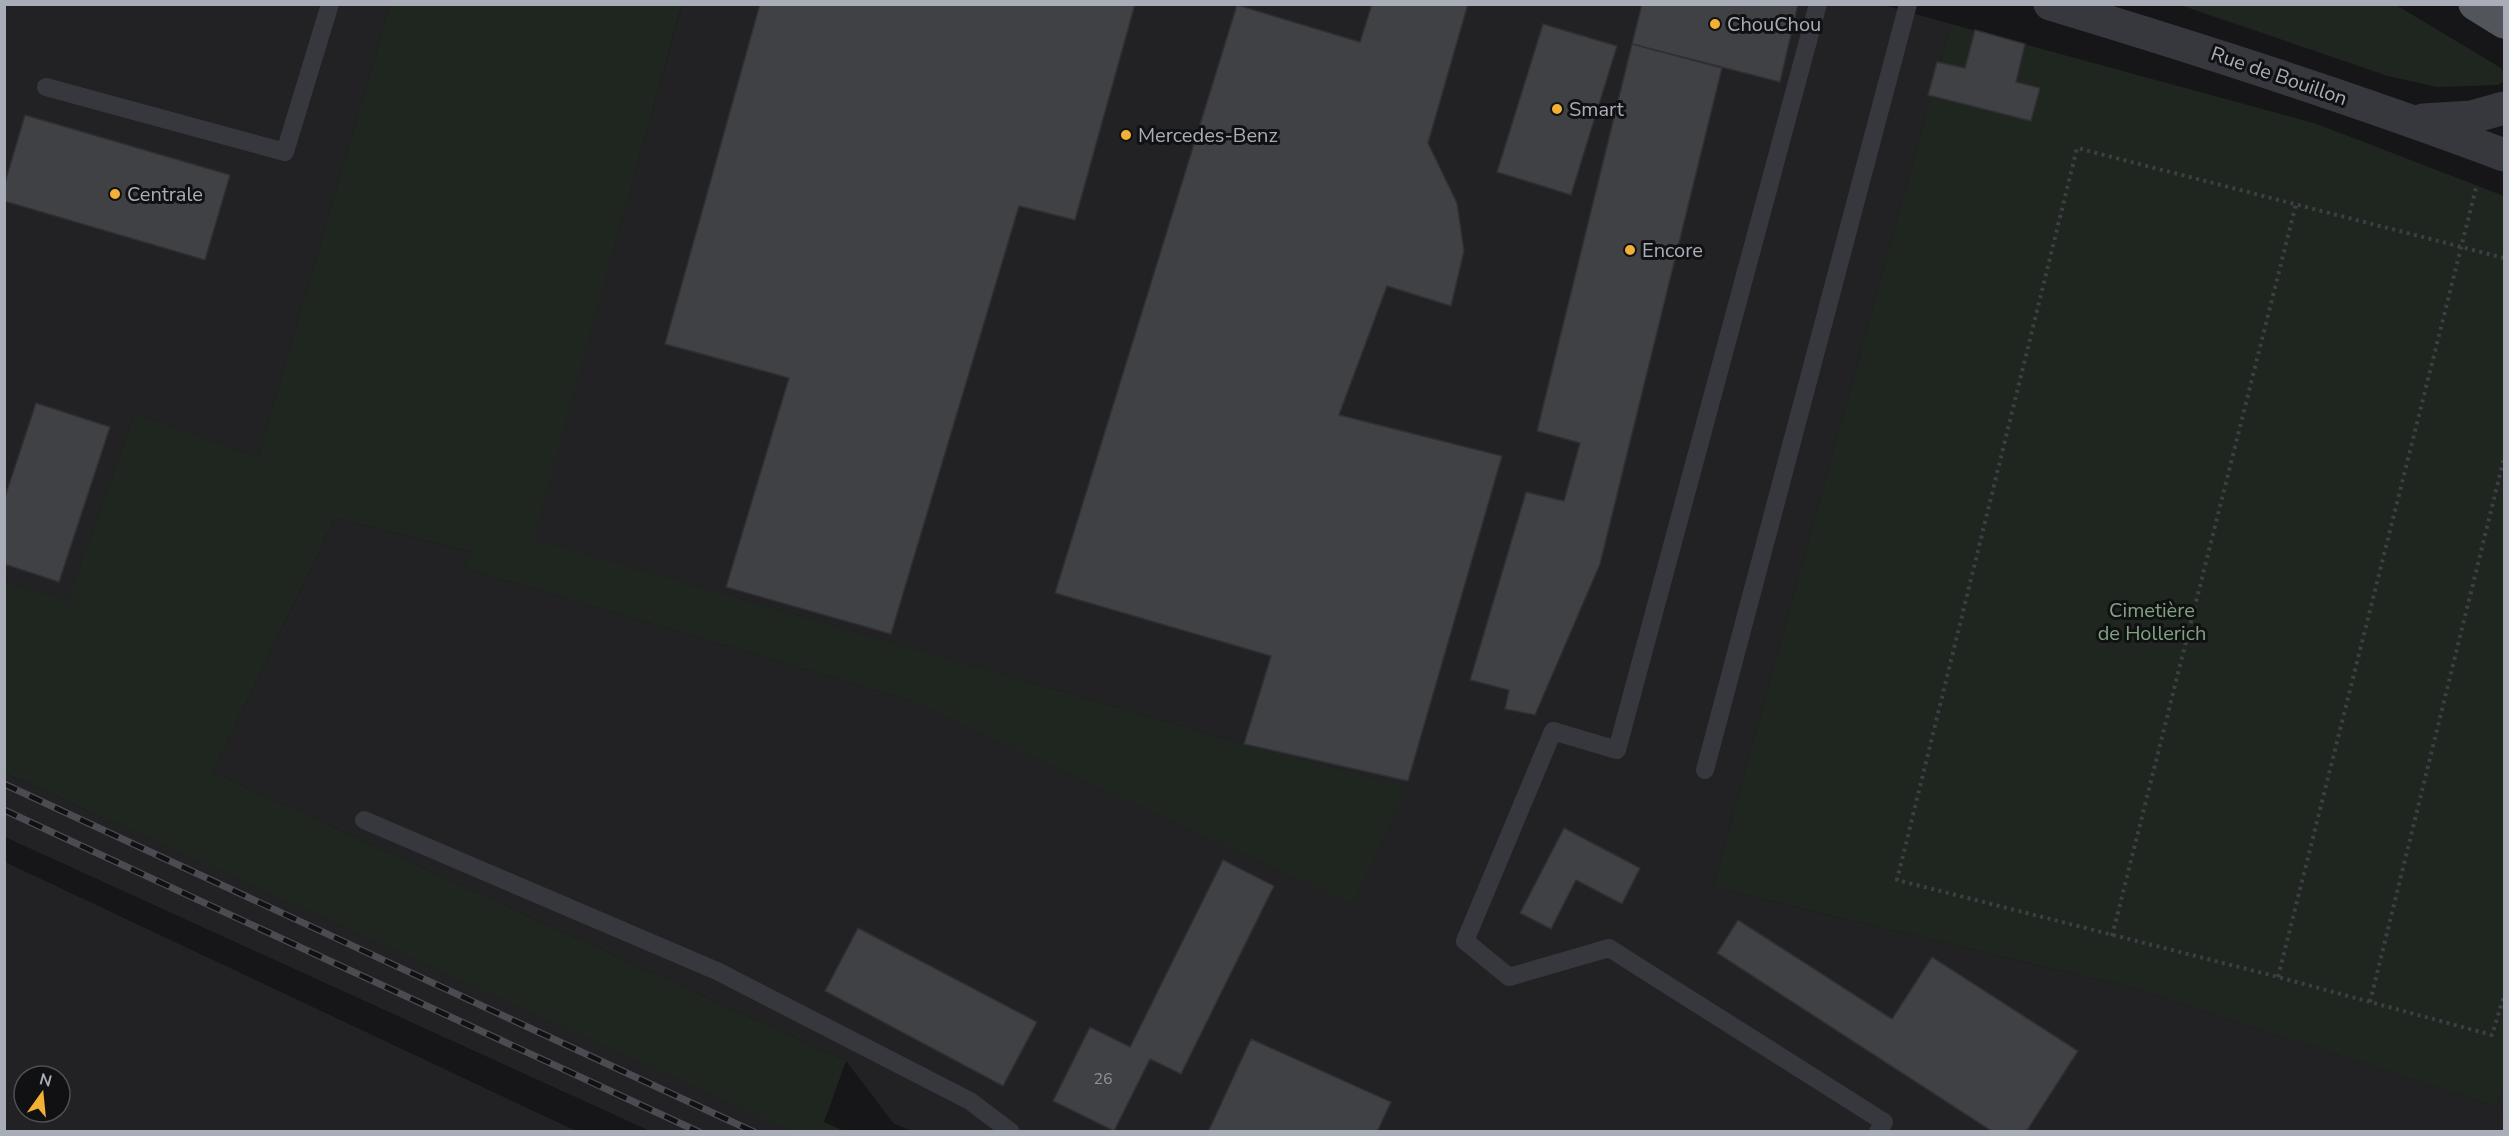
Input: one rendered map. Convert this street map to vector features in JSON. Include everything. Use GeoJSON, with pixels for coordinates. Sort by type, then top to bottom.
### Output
{"type":"FeatureCollection","features":[{"type":"Feature","properties":{"kind":"main road"},"geometry":{"type":"LineString","coordinates":[[2475,4],[2505,22]]}},
{"type":"Feature","properties":{"kind":"street","name":"Rue de Bouillon"},"geometry":{"type":"LineString","coordinates":[[2050,4],[2168,39],[2410,120],[2495,152]]}},
{"type":"Feature","properties":{"kind":"street"},"geometry":{"type":"LineString","coordinates":[[2143,4],[2168,39]]}},
{"type":"Feature","properties":{"kind":"street"},"geometry":{"type":"LineString","coordinates":[[2410,120],[2472,117],[2505,108]]}},
{"type":"Feature","properties":{"kind":"lane"},"geometry":{"type":"LineString","coordinates":[[46,87],[285,152],[330,4]]}},
{"type":"Feature","properties":{"kind":"lane"},"geometry":{"type":"LineString","coordinates":[[1818,4],[1617,750],[1553,731],[1465,941],[1509,977],[1609,948],[1884,1122],[1878,1131]]}},
{"type":"Feature","properties":{"kind":"lane"},"geometry":{"type":"LineString","coordinates":[[1705,770],[1908,4]]}},
{"type":"Feature","properties":{"kind":"lane"},"geometry":{"type":"LineString","coordinates":[[364,820],[717,971],[970,1101],[1011,1131]]}},
{"type":"Feature","properties":{"kind":"path"},"geometry":{"type":"LineString","coordinates":[[2505,258],[2077,147],[1897,880],[2278,977],[2492,1035],[2505,996]]}},
{"type":"Feature","properties":{"kind":"path"},"geometry":{"type":"LineString","coordinates":[[2278,977],[2462,247],[2495,152]]}},
{"type":"Feature","properties":{"kind":"path"},"geometry":{"type":"LineString","coordinates":[[2112,936],[2296,204]]}},
{"type":"Feature","properties":{"kind":"path"},"geometry":{"type":"LineString","coordinates":[[2370,1003],[2505,458]]}},
{"type":"Feature","properties":{"kind":"shaded area"},"geometry":{"type":"Polygon","coordinates":[[[4,5],[390,5],[258,457],[135,413],[68,601],[5,582],[4,5]]]}},
{"type":"Feature","properties":{"kind":"shaded area"},"geometry":{"type":"Polygon","coordinates":[[[682,5],[1883,5],[1951,24],[1713,887],[2137,989],[2496,1107],[2504,1088],[2504,1131],[913,1131],[894,1124],[846,1061],[213,772],[335,518],[472,552],[464,568],[912,701],[1244,744],[532,539],[682,5]]]}},
{"type":"Feature","properties":{"kind":"shaded area"},"geometry":{"type":"Polygon","coordinates":[[[5,773],[794,1131],[650,1131],[5,837],[5,773]]]}},
{"type":"Feature","properties":{"kind":"shaded area"},"geometry":{"type":"Polygon","coordinates":[[[5,862],[576,1131],[5,1131],[5,862]]]}},
{"type":"Feature","properties":{"kind":"green space"},"geometry":{"type":"Polygon","coordinates":[[[682,4],[533,539],[1244,744],[1407,787],[1353,904],[912,701],[464,568],[472,552],[335,518],[213,772],[846,1061],[824,1122],[844,1131],[794,1132],[5,773],[5,582],[68,600],[135,413],[258,457],[390,5],[682,4]]]}},
{"type":"Feature","properties":{"kind":"green space"},"geometry":{"type":"Polygon","coordinates":[[[2180,5],[2396,5],[2501,68],[2504,72],[2504,81],[2498,85],[2437,87],[2388,76],[2180,5]]]}},
{"type":"Feature","properties":{"kind":"green space","name":"Cimetière de Hollerich"},"geometry":{"type":"Polygon","coordinates":[[[1951,24],[2317,124],[2504,196],[2504,1088],[2496,1107],[2137,989],[1713,887],[1951,24]]]}},
{"type":"Feature","properties":{"kind":"building"},"geometry":{"type":"Polygon","coordinates":[[[760,4],[1135,4],[1075,220],[1019,206],[891,634],[726,587],[789,378],[665,344],[760,4]]]}},
{"type":"Feature","properties":{"kind":"building"},"geometry":{"type":"Polygon","coordinates":[[[1372,4],[1468,4],[1428,143],[1457,203],[1464,251],[1451,306],[1387,286],[1339,415],[1502,456],[1408,781],[1244,744],[1271,656],[1055,593],[1237,5],[1360,42],[1372,4]]]}},
{"type":"Feature","properties":{"kind":"building","name":"ChouChou"},"geometry":{"type":"Polygon","coordinates":[[[1642,4],[1798,4],[1780,82],[1632,44],[1642,4]]]}},
{"type":"Feature","properties":{"kind":"building","name":"Smart"},"geometry":{"type":"Polygon","coordinates":[[[1543,24],[1617,46],[1571,195],[1497,172],[1543,24]]]}},
{"type":"Feature","properties":{"kind":"building"},"geometry":{"type":"Polygon","coordinates":[[[1975,30],[2025,44],[2016,82],[2040,88],[2031,121],[1928,95],[1937,62],[1965,68],[1975,30]]]}},
{"type":"Feature","properties":{"kind":"building","name":"Encore"},"geometry":{"type":"Polygon","coordinates":[[[1632,44],[1722,68],[1600,564],[1535,715],[1505,709],[1509,690],[1470,680],[1526,492],[1564,501],[1580,443],[1537,431],[1632,44]]]}},
{"type":"Feature","properties":{"kind":"building","name":"Centrale"},"geometry":{"type":"Polygon","coordinates":[[[25,115],[230,175],[205,260],[4,201],[4,186],[25,115]]]}},
{"type":"Feature","properties":{"kind":"building"},"geometry":{"type":"Polygon","coordinates":[[[36,403],[110,427],[59,582],[4,564],[4,500],[36,403]]]}},
{"type":"Feature","properties":{"kind":"building"},"geometry":{"type":"Polygon","coordinates":[[[1564,828],[1640,868],[1622,904],[1576,880],[1551,929],[1520,913],[1564,828]]]}},
{"type":"Feature","properties":{"kind":"building"},"geometry":{"type":"Polygon","coordinates":[[[1223,860],[1274,886],[1181,1074],[1150,1059],[1114,1131],[1053,1101],[1090,1027],[1130,1047],[1223,860]]]}},
{"type":"Feature","properties":{"kind":"building"},"geometry":{"type":"Polygon","coordinates":[[[1738,920],[1892,1019],[1932,957],[2078,1051],[2026,1132],[1993,1132],[1717,953],[1738,920]]]}},
{"type":"Feature","properties":{"kind":"building"},"geometry":{"type":"Polygon","coordinates":[[[858,928],[1037,1022],[1003,1086],[825,991],[858,928]]]}},
{"type":"Feature","properties":{"kind":"building"},"geometry":{"type":"Polygon","coordinates":[[[1251,1039],[1391,1102],[1377,1132],[1208,1132],[1251,1039]]]}},
{"type":"Feature","properties":{"kind":"railway"},"geometry":{"type":"LineString","coordinates":[[4,784],[754,1132]]}},
{"type":"Feature","properties":{"kind":"railway"},"geometry":{"type":"LineString","coordinates":[[4,810],[699,1132]]}},
{"type":"Feature","properties":{"kind":"place","name":"ChouChou"},"geometry":{"type":"Point","coordinates":[1715,24]}},
{"type":"Feature","properties":{"kind":"place","name":"Smart"},"geometry":{"type":"Point","coordinates":[1557,109]}},
{"type":"Feature","properties":{"kind":"place","name":"Mercedes-Benz"},"geometry":{"type":"Point","coordinates":[1126,135]}},
{"type":"Feature","properties":{"kind":"place","name":"Centrale"},"geometry":{"type":"Point","coordinates":[115,194]}},
{"type":"Feature","properties":{"kind":"place","name":"Encore"},"geometry":{"type":"Point","coordinates":[1630,250]}}]}
